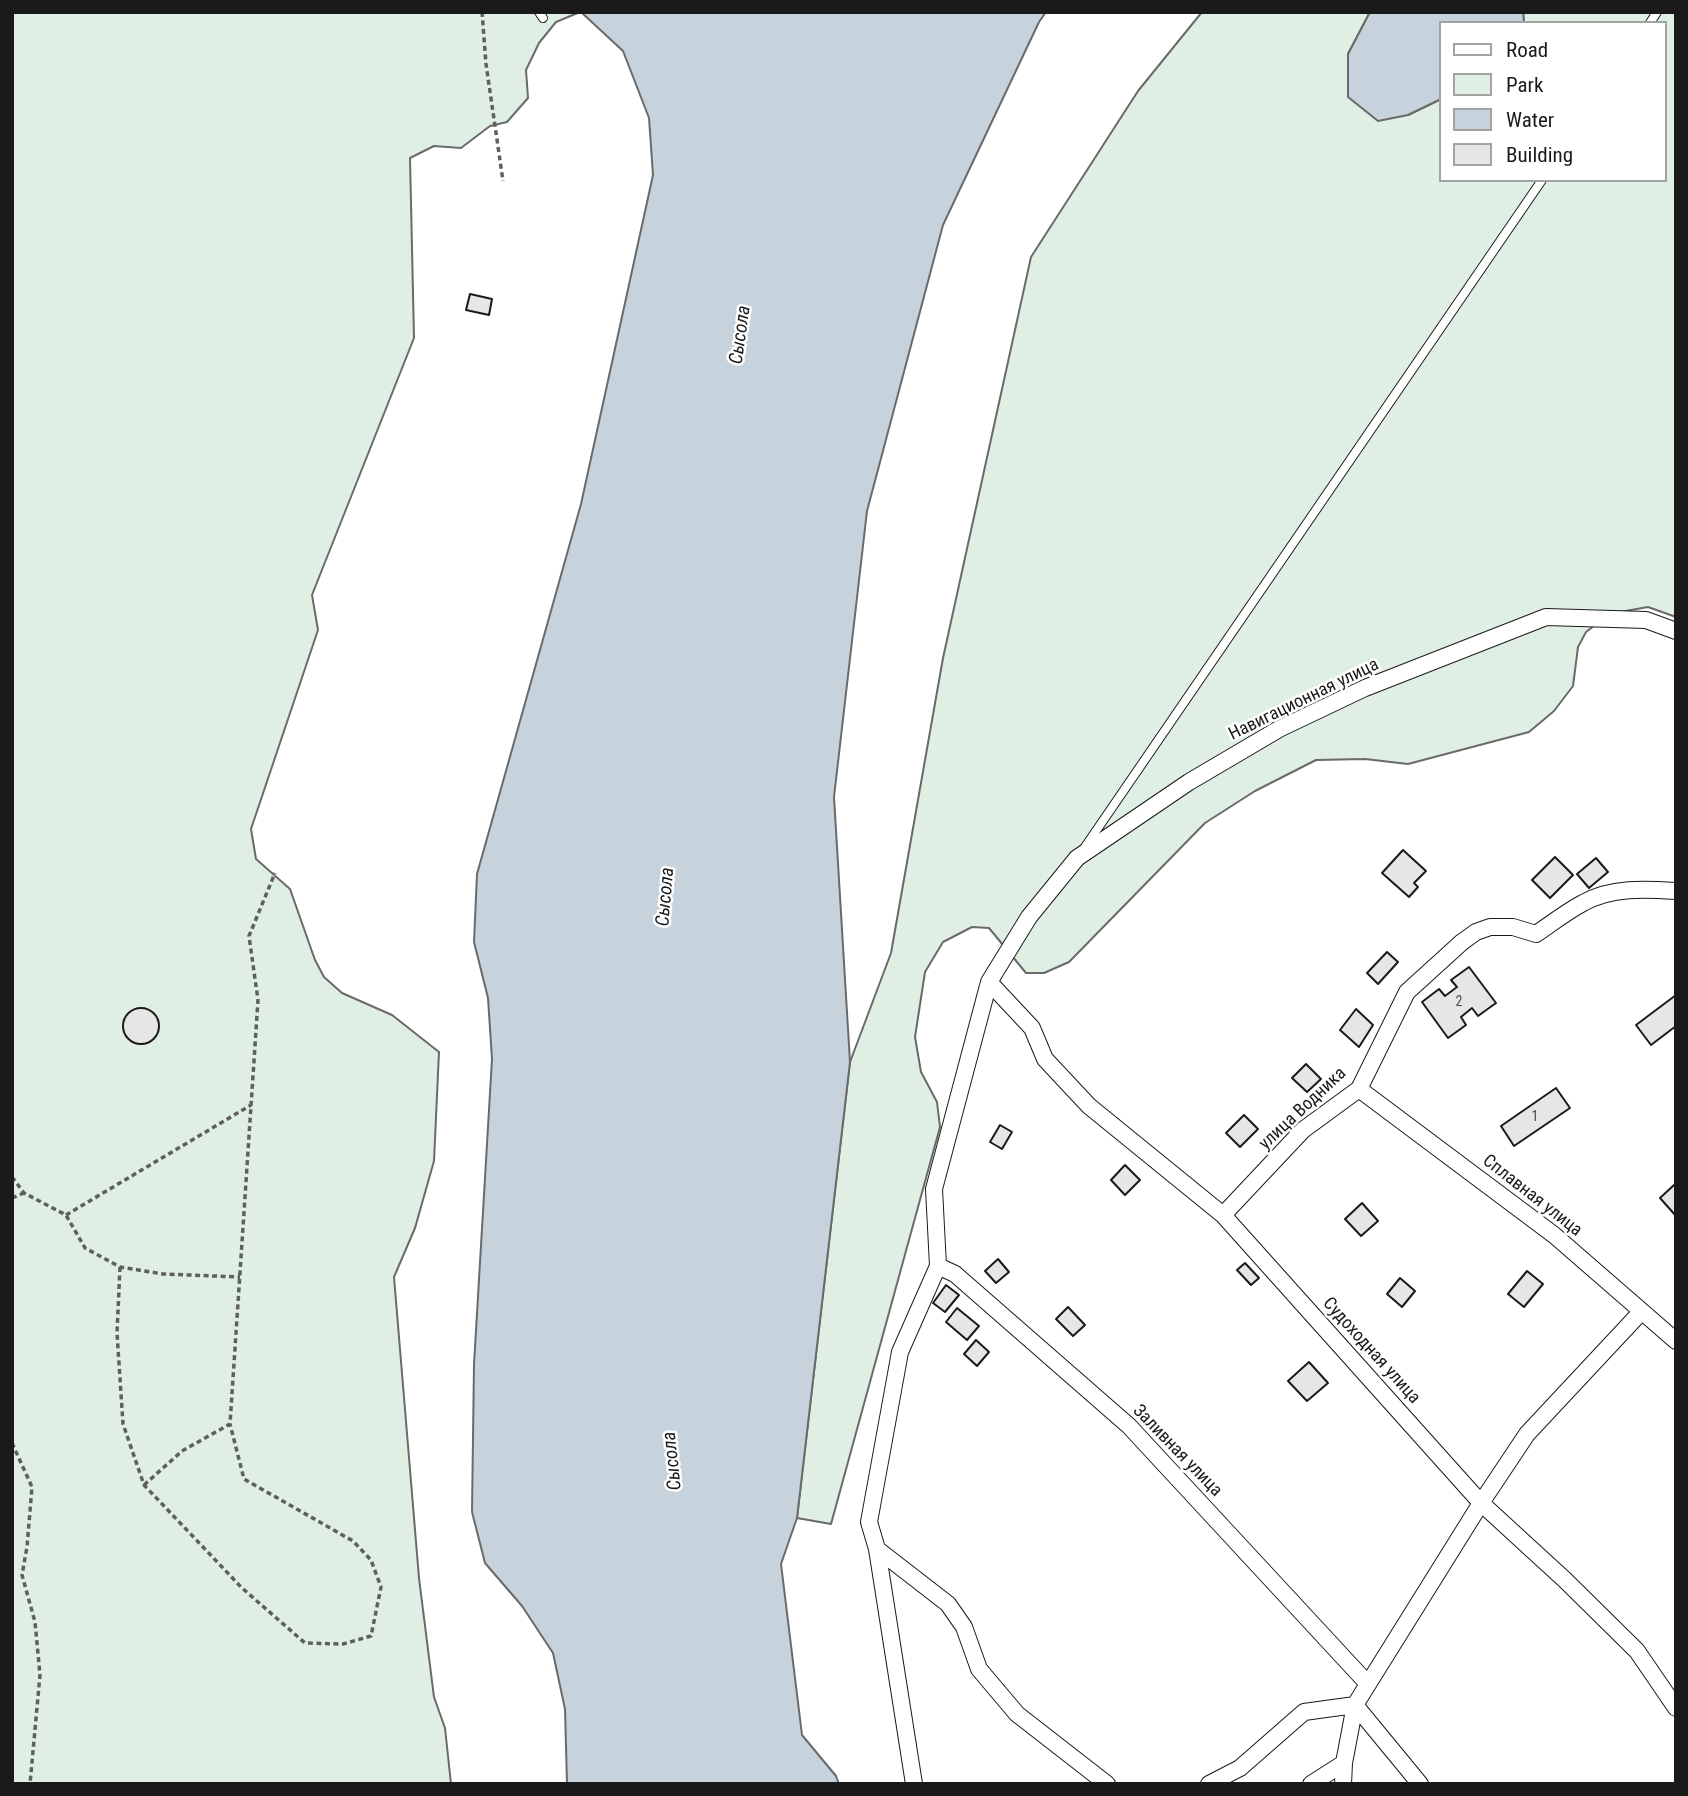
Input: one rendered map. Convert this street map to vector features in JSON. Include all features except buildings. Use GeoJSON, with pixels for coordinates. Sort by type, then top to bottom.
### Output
{"type":"FeatureCollection","features":[{"type":"Feature","properties":{"kind":"street","name":"Навигационная улица"},"geometry":{"type":"LineString","coordinates":[[938,1266],[934,1189],[989,982],[1029,917],[1077,858],[1189,782],[1279,729],[1365,688],[1545,617],[1646,620],[1676,631]]}},
{"type":"Feature","properties":{"kind":"street","name":"улица Водника"},"geometry":{"type":"LineString","coordinates":[[1223,1215],[1303,1130],[1359,1089],[1407,992],[1476,932],[1490,927],[1513,927],[1536,934],[1584,902],[1615,892],[1645,889],[1676,891]]}},
{"type":"Feature","properties":{"kind":"street","name":"Судоходная улица"},"geometry":{"type":"LineString","coordinates":[[989,982],[1032,1028],[1045,1059],[1089,1106],[1223,1215],[1481,1503],[1637,1651],[1676,1707]]}},
{"type":"Feature","properties":{"kind":"street","name":"Сплавная улица"},"geometry":{"type":"LineString","coordinates":[[1359,1089],[1554,1235],[1676,1341]]}},
{"type":"Feature","properties":{"kind":"street"},"geometry":{"type":"LineString","coordinates":[[914,1784],[877,1549],[869,1522],[900,1352],[938,1266]]}},
{"type":"Feature","properties":{"kind":"street","name":"Заливная улица"},"geometry":{"type":"LineString","coordinates":[[938,1266],[955,1274],[1129,1426],[1368,1684]]}},
{"type":"Feature","properties":{"kind":"street"},"geometry":{"type":"LineString","coordinates":[[1343,1784],[1344,1763],[1355,1705],[1481,1503],[1527,1434],[1641,1312]]}},
{"type":"Feature","properties":{"kind":"street"},"geometry":{"type":"LineString","coordinates":[[877,1549],[948,1604],[964,1627],[979,1669],[1017,1714],[1107,1784]]}},
{"type":"Feature","properties":{"kind":"street"},"geometry":{"type":"LineString","coordinates":[[1209,1784],[1240,1768],[1304,1712],[1355,1705]]}},
{"type":"Feature","properties":{"kind":"street"},"geometry":{"type":"LineString","coordinates":[[1355,1705],[1420,1784]]}},
{"type":"Feature","properties":{"kind":"street"},"geometry":{"type":"LineString","coordinates":[[1311,1784],[1344,1763]]}},
{"type":"Feature","properties":{"kind":"lane"},"geometry":{"type":"LineString","coordinates":[[1077,858],[1541,182]]}},
{"type":"Feature","properties":{"kind":"path"},"geometry":{"type":"LineString","coordinates":[[482,12],[486,64],[502,181]]}},
{"type":"Feature","properties":{"kind":"path"},"geometry":{"type":"LineString","coordinates":[[120,1267],[117,1333],[123,1424],[144,1485],[242,1588],[305,1643],[343,1644],[371,1636],[382,1587],[371,1560],[353,1541],[244,1479],[230,1424],[258,1000],[249,936],[275,873]]}},
{"type":"Feature","properties":{"kind":"path"},"geometry":{"type":"LineString","coordinates":[[66,1215],[251,1105]]}},
{"type":"Feature","properties":{"kind":"path"},"geometry":{"type":"LineString","coordinates":[[12,1177],[24,1193],[66,1215],[85,1248],[120,1267],[163,1274],[240,1276]]}},
{"type":"Feature","properties":{"kind":"path"},"geometry":{"type":"LineString","coordinates":[[12,1198],[24,1193]]}},
{"type":"Feature","properties":{"kind":"path"},"geometry":{"type":"LineString","coordinates":[[144,1485],[182,1451],[230,1424]]}},
{"type":"Feature","properties":{"kind":"path"},"geometry":{"type":"LineString","coordinates":[[12,1443],[32,1487],[22,1575],[35,1622],[40,1675],[30,1784]]}},
{"type":"Feature","properties":{"kind":"green space"},"geometry":{"type":"Polygon","coordinates":[[[12,12],[580,12],[556,22],[539,43],[526,70],[528,98],[507,122],[490,126],[461,148],[434,146],[410,158],[414,338],[312,595],[318,630],[251,829],[256,859],[290,889],[315,960],[324,977],[342,993],[392,1015],[439,1052],[434,1161],[415,1228],[394,1277],[419,1578],[434,1697],[445,1728],[451,1784],[12,1784],[12,12]]]}},
{"type":"Feature","properties":{"kind":"green space"},"geometry":{"type":"Polygon","coordinates":[[[1202,12],[1370,12],[1348,54],[1408,115],[1440,99],[1440,182],[1667,182],[1667,21],[1524,21],[1523,12],[1676,12],[1676,617],[1648,607],[1609,614],[1586,632],[1578,647],[1573,686],[1554,711],[1529,732],[1408,764],[1365,759],[1316,760],[1255,791],[1205,823],[1069,962],[1044,973],[1026,973],[989,928],[972,927],[943,942],[925,972],[915,1037],[921,1072],[937,1102],[940,1127],[831,1524],[797,1518],[850,1062],[891,953],[943,658],[1031,257],[1138,91],[1202,12]]]}},
{"type":"Feature","properties":{"kind":"water","name":"Сысола"},"geometry":{"type":"Polygon","coordinates":[[[581,12],[1046,12],[943,225],[867,511],[834,797],[850,1062],[797,1518],[781,1564],[802,1735],[836,1776],[839,1784],[567,1784],[565,1709],[553,1653],[522,1606],[485,1563],[472,1512],[474,1364],[492,1059],[488,998],[474,942],[477,874],[581,504],[653,175],[649,118],[623,51],[581,12]]]}},
{"type":"Feature","properties":{"kind":"water"},"geometry":{"type":"Polygon","coordinates":[[[1370,12],[1523,12],[1524,21],[1440,21],[1440,99],[1408,115],[1378,121],[1348,97],[1348,54],[1370,12]]]}}]}
